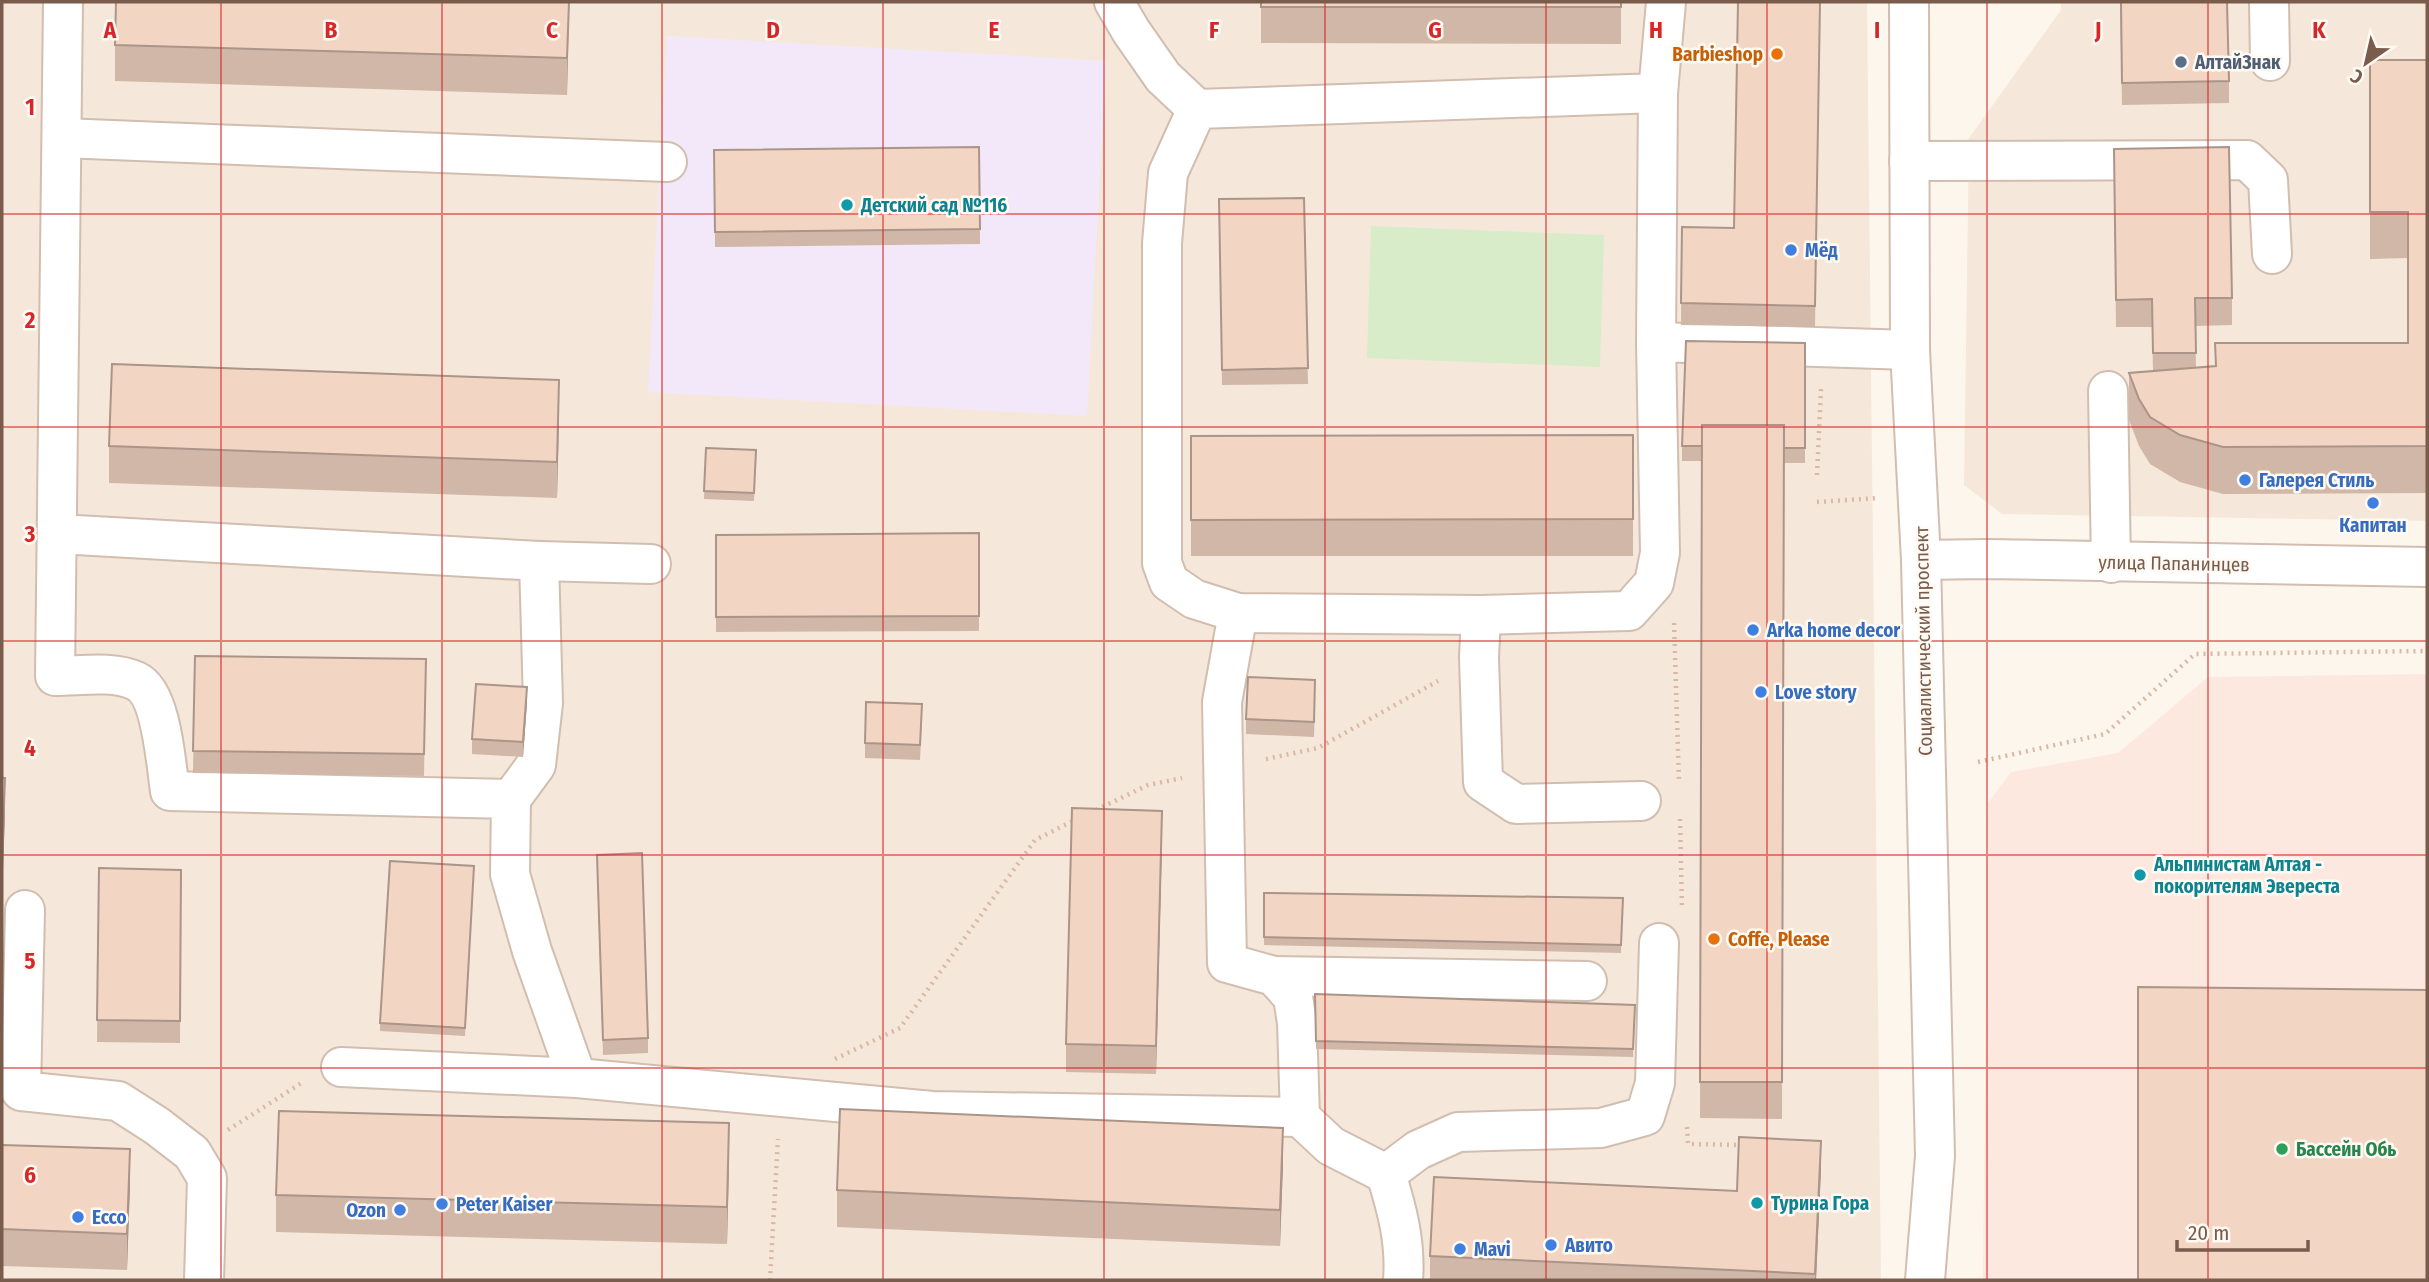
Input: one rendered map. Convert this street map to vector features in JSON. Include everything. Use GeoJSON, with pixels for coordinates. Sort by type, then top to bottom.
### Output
{"type":"FeatureCollection","features":[{"type":"Feature","properties":{"kind":"street"},"geometry":{"type":"LineString","coordinates":[[63,2],[55,676],[112,675],[138,681],[155,702],[170,792],[511,799]]}},
{"type":"Feature","properties":{"kind":"street"},"geometry":{"type":"LineString","coordinates":[[1114,2],[1163,77],[1197,109],[1658,93]]}},
{"type":"Feature","properties":{"kind":"street"},"geometry":{"type":"LineString","coordinates":[[1197,109],[1168,173],[1162,243],[1162,563],[1170,582],[1194,599],[1238,613],[1480,615],[1629,611],[1654,583],[1660,553],[1656,342],[1658,93],[1666,2]]}},
{"type":"Feature","properties":{"kind":"street","name":"Социалистический проспект"},"geometry":{"type":"LineString","coordinates":[[1909,2],[1910,350],[1922,560],[1935,1156],[1925,1280]]}},
{"type":"Feature","properties":{"kind":"street"},"geometry":{"type":"LineString","coordinates":[[2269,2],[2270,61]]}},
{"type":"Feature","properties":{"kind":"street"},"geometry":{"type":"LineString","coordinates":[[62,138],[667,162]]}},
{"type":"Feature","properties":{"kind":"street"},"geometry":{"type":"LineString","coordinates":[[1909,160],[2247,160],[2268,180],[2272,254]]}},
{"type":"Feature","properties":{"kind":"street"},"geometry":{"type":"LineString","coordinates":[[1656,342],[1910,350]]}},
{"type":"Feature","properties":{"kind":"street"},"geometry":{"type":"LineString","coordinates":[[2108,391],[2111,563]]}},
{"type":"Feature","properties":{"kind":"street"},"geometry":{"type":"LineString","coordinates":[[58,534],[539,561],[651,564]]}},
{"type":"Feature","properties":{"kind":"street","name":"улица Папанинцев"},"geometry":{"type":"LineString","coordinates":[[1922,560],[2427,567]]}},
{"type":"Feature","properties":{"kind":"street"},"geometry":{"type":"LineString","coordinates":[[539,561],[543,703],[536,765],[511,799],[510,874],[532,951],[577,1078]]}},
{"type":"Feature","properties":{"kind":"street"},"geometry":{"type":"LineString","coordinates":[[1238,613],[1222,702],[1227,963],[1274,976],[1587,981]]}},
{"type":"Feature","properties":{"kind":"street"},"geometry":{"type":"LineString","coordinates":[[1480,615],[1483,782],[1516,804],[1641,801]]}},
{"type":"Feature","properties":{"kind":"street"},"geometry":{"type":"LineString","coordinates":[[25,910],[21,1091],[118,1101],[192,1153],[207,1178],[204,1280]]}},
{"type":"Feature","properties":{"kind":"street"},"geometry":{"type":"LineString","coordinates":[[1386,1174],[1418,1150],[1458,1132],[1601,1128],[1645,1116],[1655,1083],[1659,943]]}},
{"type":"Feature","properties":{"kind":"street"},"geometry":{"type":"LineString","coordinates":[[1274,976],[1293,997],[1297,1023],[1300,1117]]}},
{"type":"Feature","properties":{"kind":"street"},"geometry":{"type":"LineString","coordinates":[[341,1066],[577,1078],[932,1111],[1300,1117],[1331,1146],[1386,1174],[1399,1216],[1405,1262],[1403,1280]]}},
{"type":"Feature","properties":{"kind":"path"},"geometry":{"type":"LineString","coordinates":[[1817,475],[1821,386]]}},
{"type":"Feature","properties":{"kind":"path"},"geometry":{"type":"LineString","coordinates":[[1674,617],[1678,741]]}},
{"type":"Feature","properties":{"kind":"path"},"geometry":{"type":"LineString","coordinates":[[1978,762],[2105,734],[2195,654],[2427,651]]}},
{"type":"Feature","properties":{"kind":"path"},"geometry":{"type":"LineString","coordinates":[[829,1062],[900,1028],[1035,840],[1148,785],[1318,748],[1479,658]]}},
{"type":"Feature","properties":{"kind":"path"},"geometry":{"type":"LineString","coordinates":[[192,1153],[308,1079],[341,1066]]}},
{"type":"Feature","properties":{"kind":"path"},"geometry":{"type":"LineString","coordinates":[[770,1280],[781,1097]]}},
{"type":"Feature","properties":{"kind":"shaded area"},"geometry":{"type":"Polygon","coordinates":[[[2,2],[1867,2],[1881,1280],[2,1280],[2,2]]]}},
{"type":"Feature","properties":{"kind":"shaded area"},"geometry":{"type":"Polygon","coordinates":[[[2061,2],[2427,2],[2427,521],[2002,514],[1964,485],[1969,138],[2061,10],[2061,2]]]}},
{"type":"Feature","properties":{"kind":"shaded area"},"geometry":{"type":"Polygon","coordinates":[[[667,36],[1106,61],[1087,416],[648,392],[667,36]]]}},
{"type":"Feature","properties":{"kind":"shaded area"},"geometry":{"type":"Polygon","coordinates":[[[2427,674],[2427,1280],[1983,1280],[1988,803],[2011,772],[2118,753],[2208,677],[2427,674]]]}},
{"type":"Feature","properties":{"kind":"green space"},"geometry":{"type":"Polygon","coordinates":[[[1371,226],[1604,235],[1600,367],[1367,358],[1371,226]]]}},
{"type":"Feature","properties":{"kind":"building"},"geometry":{"type":"Polygon","coordinates":[[[116,2],[569,2],[567,58],[115,45],[116,2]]]}},
{"type":"Feature","properties":{"kind":"building"},"geometry":{"type":"Polygon","coordinates":[[[1261,2],[1621,2],[1621,7],[1261,7],[1261,2]]]}},
{"type":"Feature","properties":{"kind":"building"},"geometry":{"type":"Polygon","coordinates":[[[1738,2],[1820,2],[1815,306],[1681,303],[1682,227],[1734,228],[1738,2]]]}},
{"type":"Feature","properties":{"kind":"building"},"geometry":{"type":"Polygon","coordinates":[[[2121,2],[2227,2],[2229,81],[2122,83],[2121,2]]]}},
{"type":"Feature","properties":{"kind":"building"},"geometry":{"type":"Polygon","coordinates":[[[2370,60],[2427,60],[2427,446],[2223,447],[2180,435],[2150,417],[2139,399],[2129,373],[2216,366],[2215,343],[2408,343],[2408,212],[2370,212],[2370,60]]]}},
{"type":"Feature","properties":{"kind":"building","name":"Детский сад №116"},"geometry":{"type":"Polygon","coordinates":[[[979,147],[980,229],[715,232],[714,150],[979,147]]]}},
{"type":"Feature","properties":{"kind":"building"},"geometry":{"type":"Polygon","coordinates":[[[2229,147],[2232,298],[2195,298],[2196,353],[2153,353],[2152,299],[2116,300],[2114,149],[2229,147]]]}},
{"type":"Feature","properties":{"kind":"building"},"geometry":{"type":"Polygon","coordinates":[[[1304,198],[1308,368],[1222,370],[1219,199],[1304,198]]]}},
{"type":"Feature","properties":{"kind":"building"},"geometry":{"type":"Polygon","coordinates":[[[1686,341],[1805,343],[1805,448],[1784,448],[1784,425],[1702,425],[1702,446],[1682,446],[1686,341]]]}},
{"type":"Feature","properties":{"kind":"building"},"geometry":{"type":"Polygon","coordinates":[[[112,364],[559,380],[557,462],[109,446],[112,364]]]}},
{"type":"Feature","properties":{"kind":"building"},"geometry":{"type":"Polygon","coordinates":[[[1702,425],[1784,425],[1782,1082],[1700,1082],[1702,425]]]}},
{"type":"Feature","properties":{"kind":"building"},"geometry":{"type":"Polygon","coordinates":[[[1633,435],[1633,519],[1191,520],[1191,436],[1633,435]]]}},
{"type":"Feature","properties":{"kind":"building"},"geometry":{"type":"Polygon","coordinates":[[[706,448],[756,450],[754,493],[704,491],[706,448]]]}},
{"type":"Feature","properties":{"kind":"building"},"geometry":{"type":"Polygon","coordinates":[[[979,533],[979,616],[716,617],[716,535],[979,533]]]}},
{"type":"Feature","properties":{"kind":"building"},"geometry":{"type":"Polygon","coordinates":[[[195,656],[426,659],[424,754],[193,751],[195,656]]]}},
{"type":"Feature","properties":{"kind":"building"},"geometry":{"type":"Polygon","coordinates":[[[1248,677],[1315,680],[1314,722],[1246,719],[1248,677]]]}},
{"type":"Feature","properties":{"kind":"building"},"geometry":{"type":"Polygon","coordinates":[[[476,684],[527,687],[523,742],[472,739],[476,684]]]}},
{"type":"Feature","properties":{"kind":"building"},"geometry":{"type":"Polygon","coordinates":[[[866,702],[922,704],[920,745],[865,743],[866,702]]]}},
{"type":"Feature","properties":{"kind":"building"},"geometry":{"type":"Polygon","coordinates":[[[2,778],[5,778],[2,859],[2,778]]]}},
{"type":"Feature","properties":{"kind":"building"},"geometry":{"type":"Polygon","coordinates":[[[1072,808],[1162,811],[1156,1046],[1066,1044],[1072,808]]]}},
{"type":"Feature","properties":{"kind":"building"},"geometry":{"type":"Polygon","coordinates":[[[642,853],[648,1038],[603,1040],[597,855],[642,853]]]}},
{"type":"Feature","properties":{"kind":"building"},"geometry":{"type":"Polygon","coordinates":[[[390,861],[474,866],[465,1028],[380,1023],[390,861]]]}},
{"type":"Feature","properties":{"kind":"building"},"geometry":{"type":"Polygon","coordinates":[[[99,868],[181,870],[180,1021],[97,1020],[99,868]]]}},
{"type":"Feature","properties":{"kind":"building"},"geometry":{"type":"Polygon","coordinates":[[[1264,893],[1623,898],[1621,945],[1264,937],[1264,893]]]}},
{"type":"Feature","properties":{"kind":"building","name":"Бассейн Обь"},"geometry":{"type":"Polygon","coordinates":[[[2138,987],[2427,990],[2427,1280],[2138,1280],[2138,987]]]}},
{"type":"Feature","properties":{"kind":"building"},"geometry":{"type":"Polygon","coordinates":[[[1315,994],[1635,1005],[1633,1049],[1316,1041],[1315,994]]]}},
{"type":"Feature","properties":{"kind":"building"},"geometry":{"type":"Polygon","coordinates":[[[840,1109],[1283,1128],[1280,1210],[837,1190],[840,1109]]]}},
{"type":"Feature","properties":{"kind":"building"},"geometry":{"type":"Polygon","coordinates":[[[279,1111],[729,1123],[727,1207],[276,1195],[279,1111]]]}},
{"type":"Feature","properties":{"kind":"building"},"geometry":{"type":"Polygon","coordinates":[[[1739,1137],[1821,1141],[1815,1274],[1430,1256],[1434,1177],[1737,1191],[1739,1137]]]}},
{"type":"Feature","properties":{"kind":"building"},"geometry":{"type":"Polygon","coordinates":[[[2,1145],[130,1149],[127,1234],[2,1229],[2,1145]]]}},
{"type":"Feature","properties":{"kind":"place","name":"Barbieshop"},"geometry":{"type":"Point","coordinates":[1777,54]}},
{"type":"Feature","properties":{"kind":"place","name":"АлтайЗнак"},"geometry":{"type":"Point","coordinates":[2181,62]}},
{"type":"Feature","properties":{"kind":"place","name":"Детский сад №116"},"geometry":{"type":"Point","coordinates":[847,205]}},
{"type":"Feature","properties":{"kind":"place","name":"Мёд"},"geometry":{"type":"Point","coordinates":[1791,250]}},
{"type":"Feature","properties":{"kind":"place","name":"Галерея Стиль"},"geometry":{"type":"Point","coordinates":[2245,480]}},
{"type":"Feature","properties":{"kind":"place","name":"Капитан"},"geometry":{"type":"Point","coordinates":[2373,503]}},
{"type":"Feature","properties":{"kind":"place","name":"Arka home decor"},"geometry":{"type":"Point","coordinates":[1753,630]}},
{"type":"Feature","properties":{"kind":"place","name":"Love story"},"geometry":{"type":"Point","coordinates":[1761,692]}},
{"type":"Feature","properties":{"kind":"place","name":"Альпинистам Алтая - покорителям Эвереста"},"geometry":{"type":"Point","coordinates":[2140,875]}},
{"type":"Feature","properties":{"kind":"place","name":"Coffe, Please"},"geometry":{"type":"Point","coordinates":[1714,939]}},
{"type":"Feature","properties":{"kind":"place","name":"Бассейн Обь"},"geometry":{"type":"Point","coordinates":[2282,1149]}},
{"type":"Feature","properties":{"kind":"place","name":"Турина Гора"},"geometry":{"type":"Point","coordinates":[1757,1203]}},
{"type":"Feature","properties":{"kind":"place","name":"Peter Kaiser"},"geometry":{"type":"Point","coordinates":[442,1204]}},
{"type":"Feature","properties":{"kind":"place","name":"Ozon"},"geometry":{"type":"Point","coordinates":[400,1210]}},
{"type":"Feature","properties":{"kind":"place","name":"Ecco"},"geometry":{"type":"Point","coordinates":[78,1217]}},
{"type":"Feature","properties":{"kind":"place","name":"Авито"},"geometry":{"type":"Point","coordinates":[1551,1245]}},
{"type":"Feature","properties":{"kind":"place","name":"Mavi"},"geometry":{"type":"Point","coordinates":[1460,1249]}}]}
